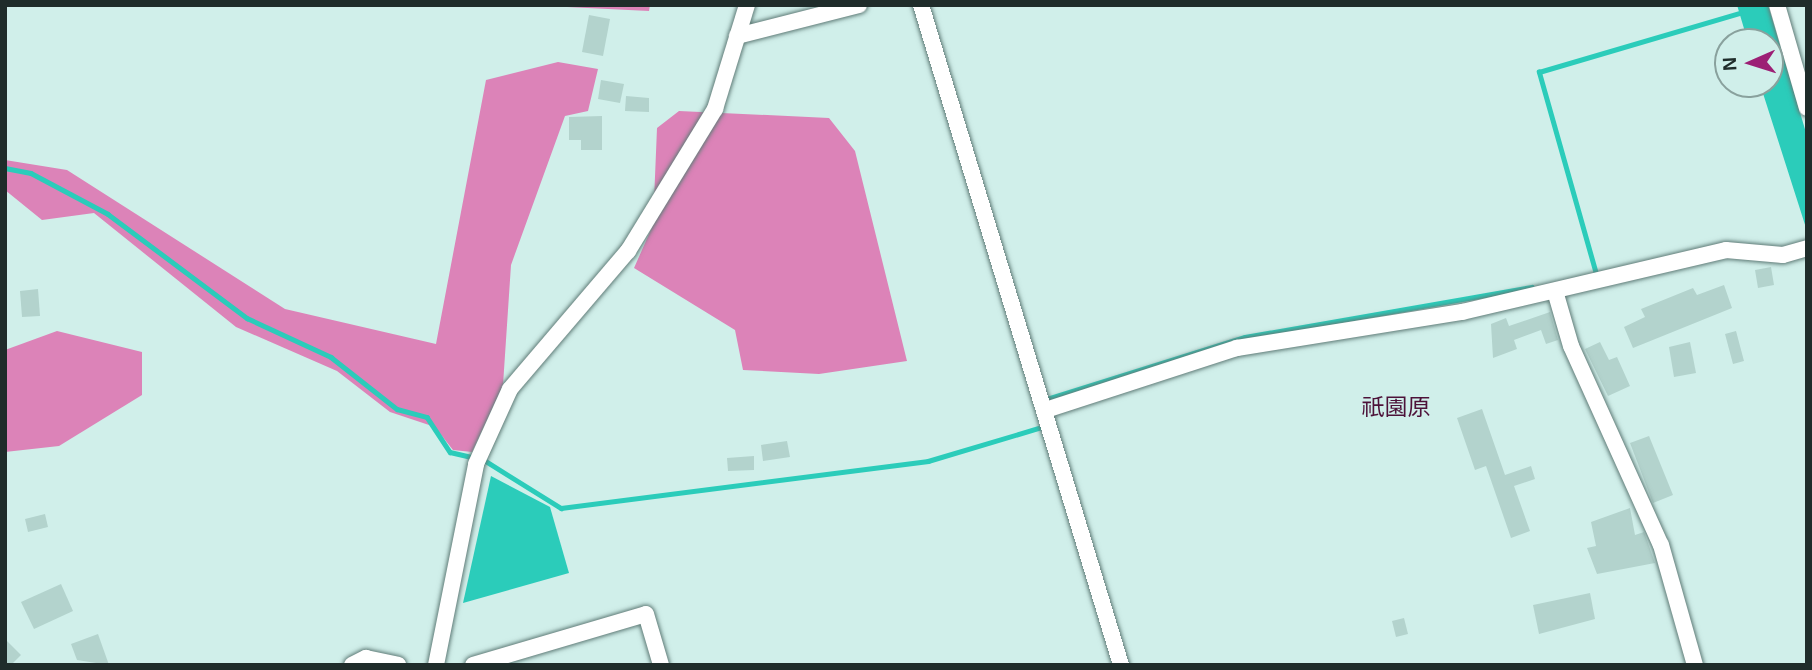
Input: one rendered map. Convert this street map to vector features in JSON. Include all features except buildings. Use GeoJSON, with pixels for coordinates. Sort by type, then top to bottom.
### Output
{"type":"FeatureCollection","features":[{"type":"Feature","properties":{"kind":"street"},"geometry":{"type":"LineString","coordinates":[[436,665],[479,458],[510,389],[628,251],[715,109],[747,5]]}},
{"type":"Feature","properties":{"kind":"street"},"geometry":{"type":"LineString","coordinates":[[737,36],[859,5]]}},
{"type":"Feature","properties":{"kind":"street"},"geometry":{"type":"LineString","coordinates":[[920,5],[1121,665]]}},
{"type":"Feature","properties":{"kind":"street"},"geometry":{"type":"LineString","coordinates":[[1777,5],[1807,107]]}},
{"type":"Feature","properties":{"kind":"street"},"geometry":{"type":"LineString","coordinates":[[1045,410],[1237,348],[1555,291],[1726,250],[1783,255],[1807,248]]}},
{"type":"Feature","properties":{"kind":"street"},"geometry":{"type":"LineString","coordinates":[[1555,291],[1571,346],[1661,545],[1695,665]]}},
{"type":"Feature","properties":{"kind":"street"},"geometry":{"type":"LineString","coordinates":[[473,665],[646,614],[661,665]]}},
{"type":"Feature","properties":{"kind":"street"},"geometry":{"type":"LineString","coordinates":[[352,665],[366,658],[398,665]]}},
{"type":"Feature","properties":{"kind":"shaded area"},"geometry":{"type":"Polygon","coordinates":[[[526,5],[650,5],[649,11],[526,5]]]}},
{"type":"Feature","properties":{"kind":"shaded area"},"geometry":{"type":"Polygon","coordinates":[[[1737,5],[1768,5],[1775,28],[1744,28],[1737,5]]]}},
{"type":"Feature","properties":{"kind":"shaded area"},"geometry":{"type":"Polygon","coordinates":[[[1784,59],[1807,136],[1807,231],[1764,98],[1784,98],[1784,59]]]}},
{"type":"Feature","properties":{"kind":"shaded area"},"geometry":{"type":"Polygon","coordinates":[[[558,62],[598,69],[588,111],[565,116],[511,265],[503,385],[472,452],[453,450],[435,427],[390,412],[337,371],[236,327],[94,213],[42,220],[5,190],[5,160],[67,170],[285,309],[436,344],[486,80],[558,62]]]}},
{"type":"Feature","properties":{"kind":"shaded area"},"geometry":{"type":"Polygon","coordinates":[[[679,111],[829,118],[855,151],[907,361],[819,374],[743,370],[735,330],[634,268],[653,225],[657,128],[679,111]]]}},
{"type":"Feature","properties":{"kind":"shaded area"},"geometry":{"type":"Polygon","coordinates":[[[57,331],[142,352],[142,395],[59,446],[5,452],[5,350],[57,331]]]}},
{"type":"Feature","properties":{"kind":"shaded area"},"geometry":{"type":"Polygon","coordinates":[[[491,476],[550,507],[569,573],[463,603],[491,476]]]}},
{"type":"Feature","properties":{"kind":"waterway"},"geometry":{"type":"LineString","coordinates":[[1596,274],[1539,72],[1740,13]]}},
{"type":"Feature","properties":{"kind":"waterway"},"geometry":{"type":"LineString","coordinates":[[5,168],[31,173],[108,214],[247,318],[331,357],[397,409],[427,417],[450,452],[475,458]]}},
{"type":"Feature","properties":{"kind":"waterway"},"geometry":{"type":"LineString","coordinates":[[1047,399],[1245,337],[1532,287]]}},
{"type":"Feature","properties":{"kind":"waterway"},"geometry":{"type":"LineString","coordinates":[[484,460],[561,508],[928,461],[1039,428]]}},
{"type":"Feature","properties":{"kind":"district","name":"祇園原"},"geometry":{"type":"Point","coordinates":[1396,407]}}]}
